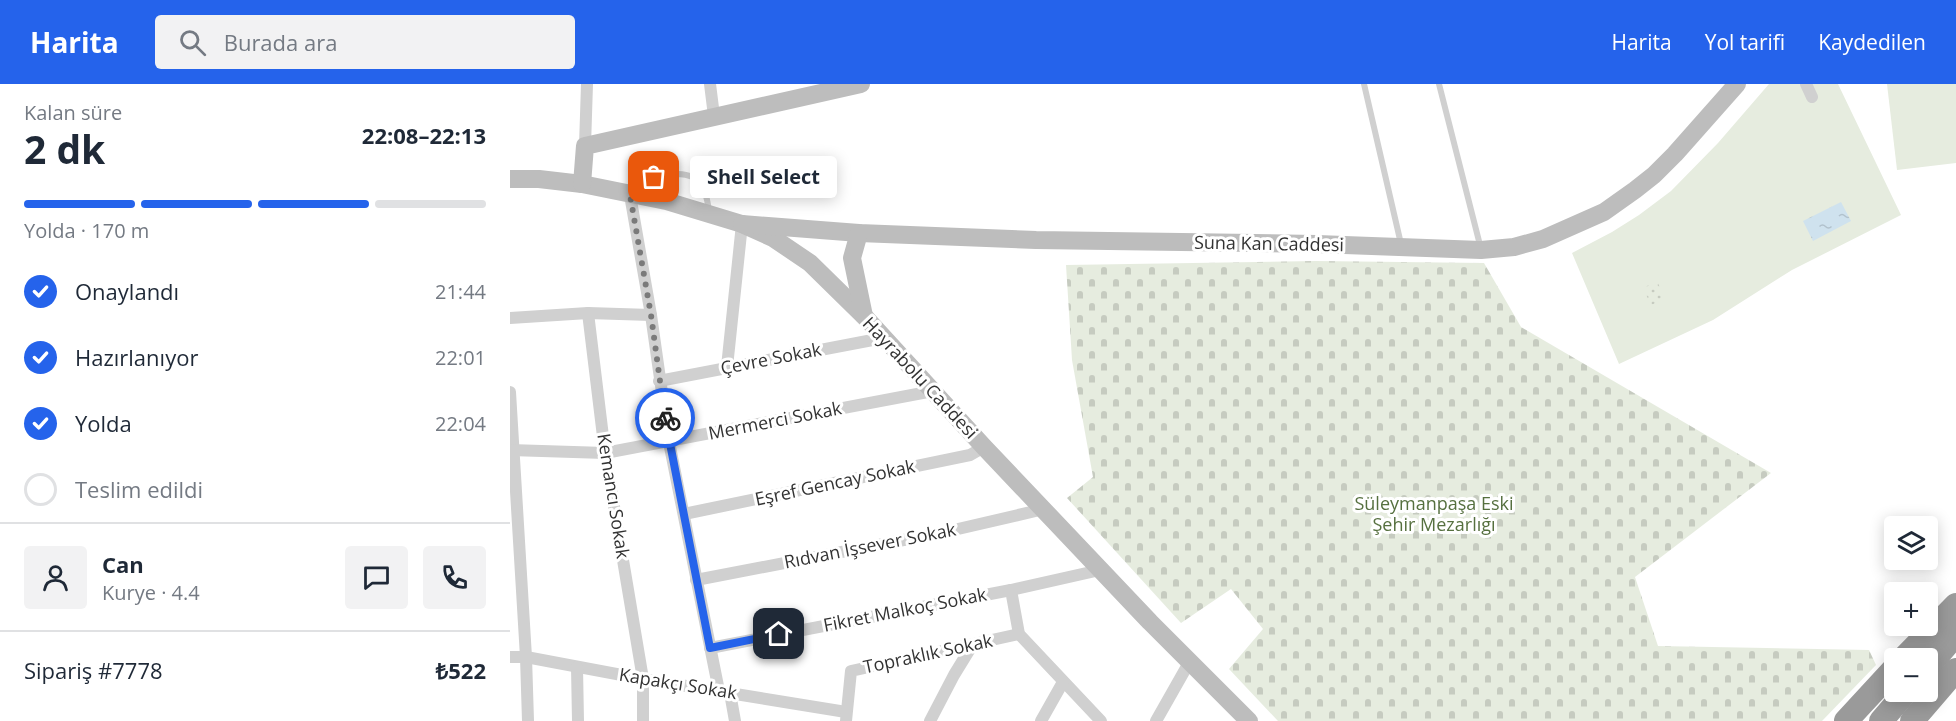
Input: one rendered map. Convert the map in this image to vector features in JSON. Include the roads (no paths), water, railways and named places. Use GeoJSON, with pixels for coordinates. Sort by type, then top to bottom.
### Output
{"type":"FeatureCollection","features":[{"type":"Feature","properties":{"kind":"highway"},"geometry":{"type":"LineString","coordinates":[[1914,648],[1956,605]]}},
{"type":"Feature","properties":{"kind":"highway"},"geometry":{"type":"LineString","coordinates":[[1938,655],[1956,634]]}},
{"type":"Feature","properties":{"kind":"highway"},"geometry":{"type":"LineString","coordinates":[[1912,721],[1956,670]]}},
{"type":"Feature","properties":{"kind":"highway"},"geometry":{"type":"LineString","coordinates":[[1846,721],[1884,680]]}},
{"type":"Feature","properties":{"kind":"highway"},"geometry":{"type":"LineString","coordinates":[[1881,721],[1897,702]]}},
{"type":"Feature","properties":{"kind":"street"},"geometry":{"type":"LineString","coordinates":[[582,184],[587,84]]}},
{"type":"Feature","properties":{"kind":"street"},"geometry":{"type":"LineString","coordinates":[[710,84],[714,116]]}},
{"type":"Feature","properties":{"kind":"street"},"geometry":{"type":"LineString","coordinates":[[585,146],[861,84]]}},
{"type":"Feature","properties":{"kind":"street","name":"Suna Kan Caddesi"},"geometry":{"type":"LineString","coordinates":[[742,224],[859,233],[1036,240],[1306,243],[1481,250],[1514,247],[1543,239],[1604,212],[1654,175],[1737,84]]}},
{"type":"Feature","properties":{"kind":"street","name":"Hayrabolu Caddesi"},"geometry":{"type":"LineString","coordinates":[[510,179],[539,179],[582,184],[709,213],[773,238],[810,263],[864,316],[1100,570],[1249,721]]}},
{"type":"Feature","properties":{"kind":"street"},"geometry":{"type":"LineString","coordinates":[[638,196],[659,381],[669,441],[710,648],[735,721]]}},
{"type":"Feature","properties":{"kind":"street"},"geometry":{"type":"LineString","coordinates":[[727,367],[742,224]]}},
{"type":"Feature","properties":{"kind":"street"},"geometry":{"type":"LineString","coordinates":[[859,233],[852,258],[864,316]]}},
{"type":"Feature","properties":{"kind":"street"},"geometry":{"type":"LineString","coordinates":[[510,318],[588,313],[651,315]]}},
{"type":"Feature","properties":{"kind":"street","name":"Kemancı Sokak"},"geometry":{"type":"LineString","coordinates":[[588,313],[605,453],[643,679],[643,721]]}},
{"type":"Feature","properties":{"kind":"street","name":"Çevre Sokak"},"geometry":{"type":"LineString","coordinates":[[659,381],[883,338]]}},
{"type":"Feature","properties":{"kind":"street","name":"Mermerci Sokak"},"geometry":{"type":"LineString","coordinates":[[512,450],[605,453],[933,391]]}},
{"type":"Feature","properties":{"kind":"street"},"geometry":{"type":"LineString","coordinates":[[510,392],[528,721]]}},
{"type":"Feature","properties":{"kind":"street","name":"Eşref Gencay Sokak"},"geometry":{"type":"LineString","coordinates":[[684,514],[970,455],[984,447]]}},
{"type":"Feature","properties":{"kind":"street","name":"Rıdvan İşsever Sokak"},"geometry":{"type":"LineString","coordinates":[[696,580],[945,532],[1044,509]]}},
{"type":"Feature","properties":{"kind":"street","name":"Fikret Malkoç Sokak"},"geometry":{"type":"LineString","coordinates":[[710,648],[1011,590],[1100,570]]}},
{"type":"Feature","properties":{"kind":"street"},"geometry":{"type":"LineString","coordinates":[[1011,590],[1019,634],[1101,721]]}},
{"type":"Feature","properties":{"kind":"street","name":"Topraklık Sokak"},"geometry":{"type":"LineString","coordinates":[[846,716],[851,671],[1019,634]]}},
{"type":"Feature","properties":{"kind":"street"},"geometry":{"type":"LineString","coordinates":[[930,721],[973,644]]}},
{"type":"Feature","properties":{"kind":"street","name":"Kapakçı Sokak"},"geometry":{"type":"LineString","coordinates":[[510,657],[526,657],[846,716]]}},
{"type":"Feature","properties":{"kind":"street"},"geometry":{"type":"LineString","coordinates":[[1156,721],[1190,661]]}},
{"type":"Feature","properties":{"kind":"street"},"geometry":{"type":"LineString","coordinates":[[577,667],[578,721]]}},
{"type":"Feature","properties":{"kind":"street"},"geometry":{"type":"LineString","coordinates":[[1041,721],[1062,681]]}},
{"type":"Feature","properties":{"kind":"lane"},"geometry":{"type":"LineString","coordinates":[[1364,84],[1402,247]]}},
{"type":"Feature","properties":{"kind":"lane"},"geometry":{"type":"LineString","coordinates":[[1439,84],[1481,250]]}},
{"type":"Feature","properties":{"kind":"lane"},"geometry":{"type":"LineString","coordinates":[[638,196],[654,177],[662,174],[689,174],[700,180],[706,193],[709,213]]}},
{"type":"Feature","properties":{"kind":"water"},"geometry":{"type":"Polygon","coordinates":[[[1841,202],[1851,221],[1813,241],[1803,221],[1841,202]]]}},
{"type":"Feature","properties":{"kind":"place","name":"Shell Select"},"geometry":{"type":"Point","coordinates":[654,177]}},
{"type":"Feature","properties":{"kind":"park label","name":"Süleymanpaşa Eski Şehir Mezarlığı"},"geometry":{"type":"Point","coordinates":[1434,514]}}]}
